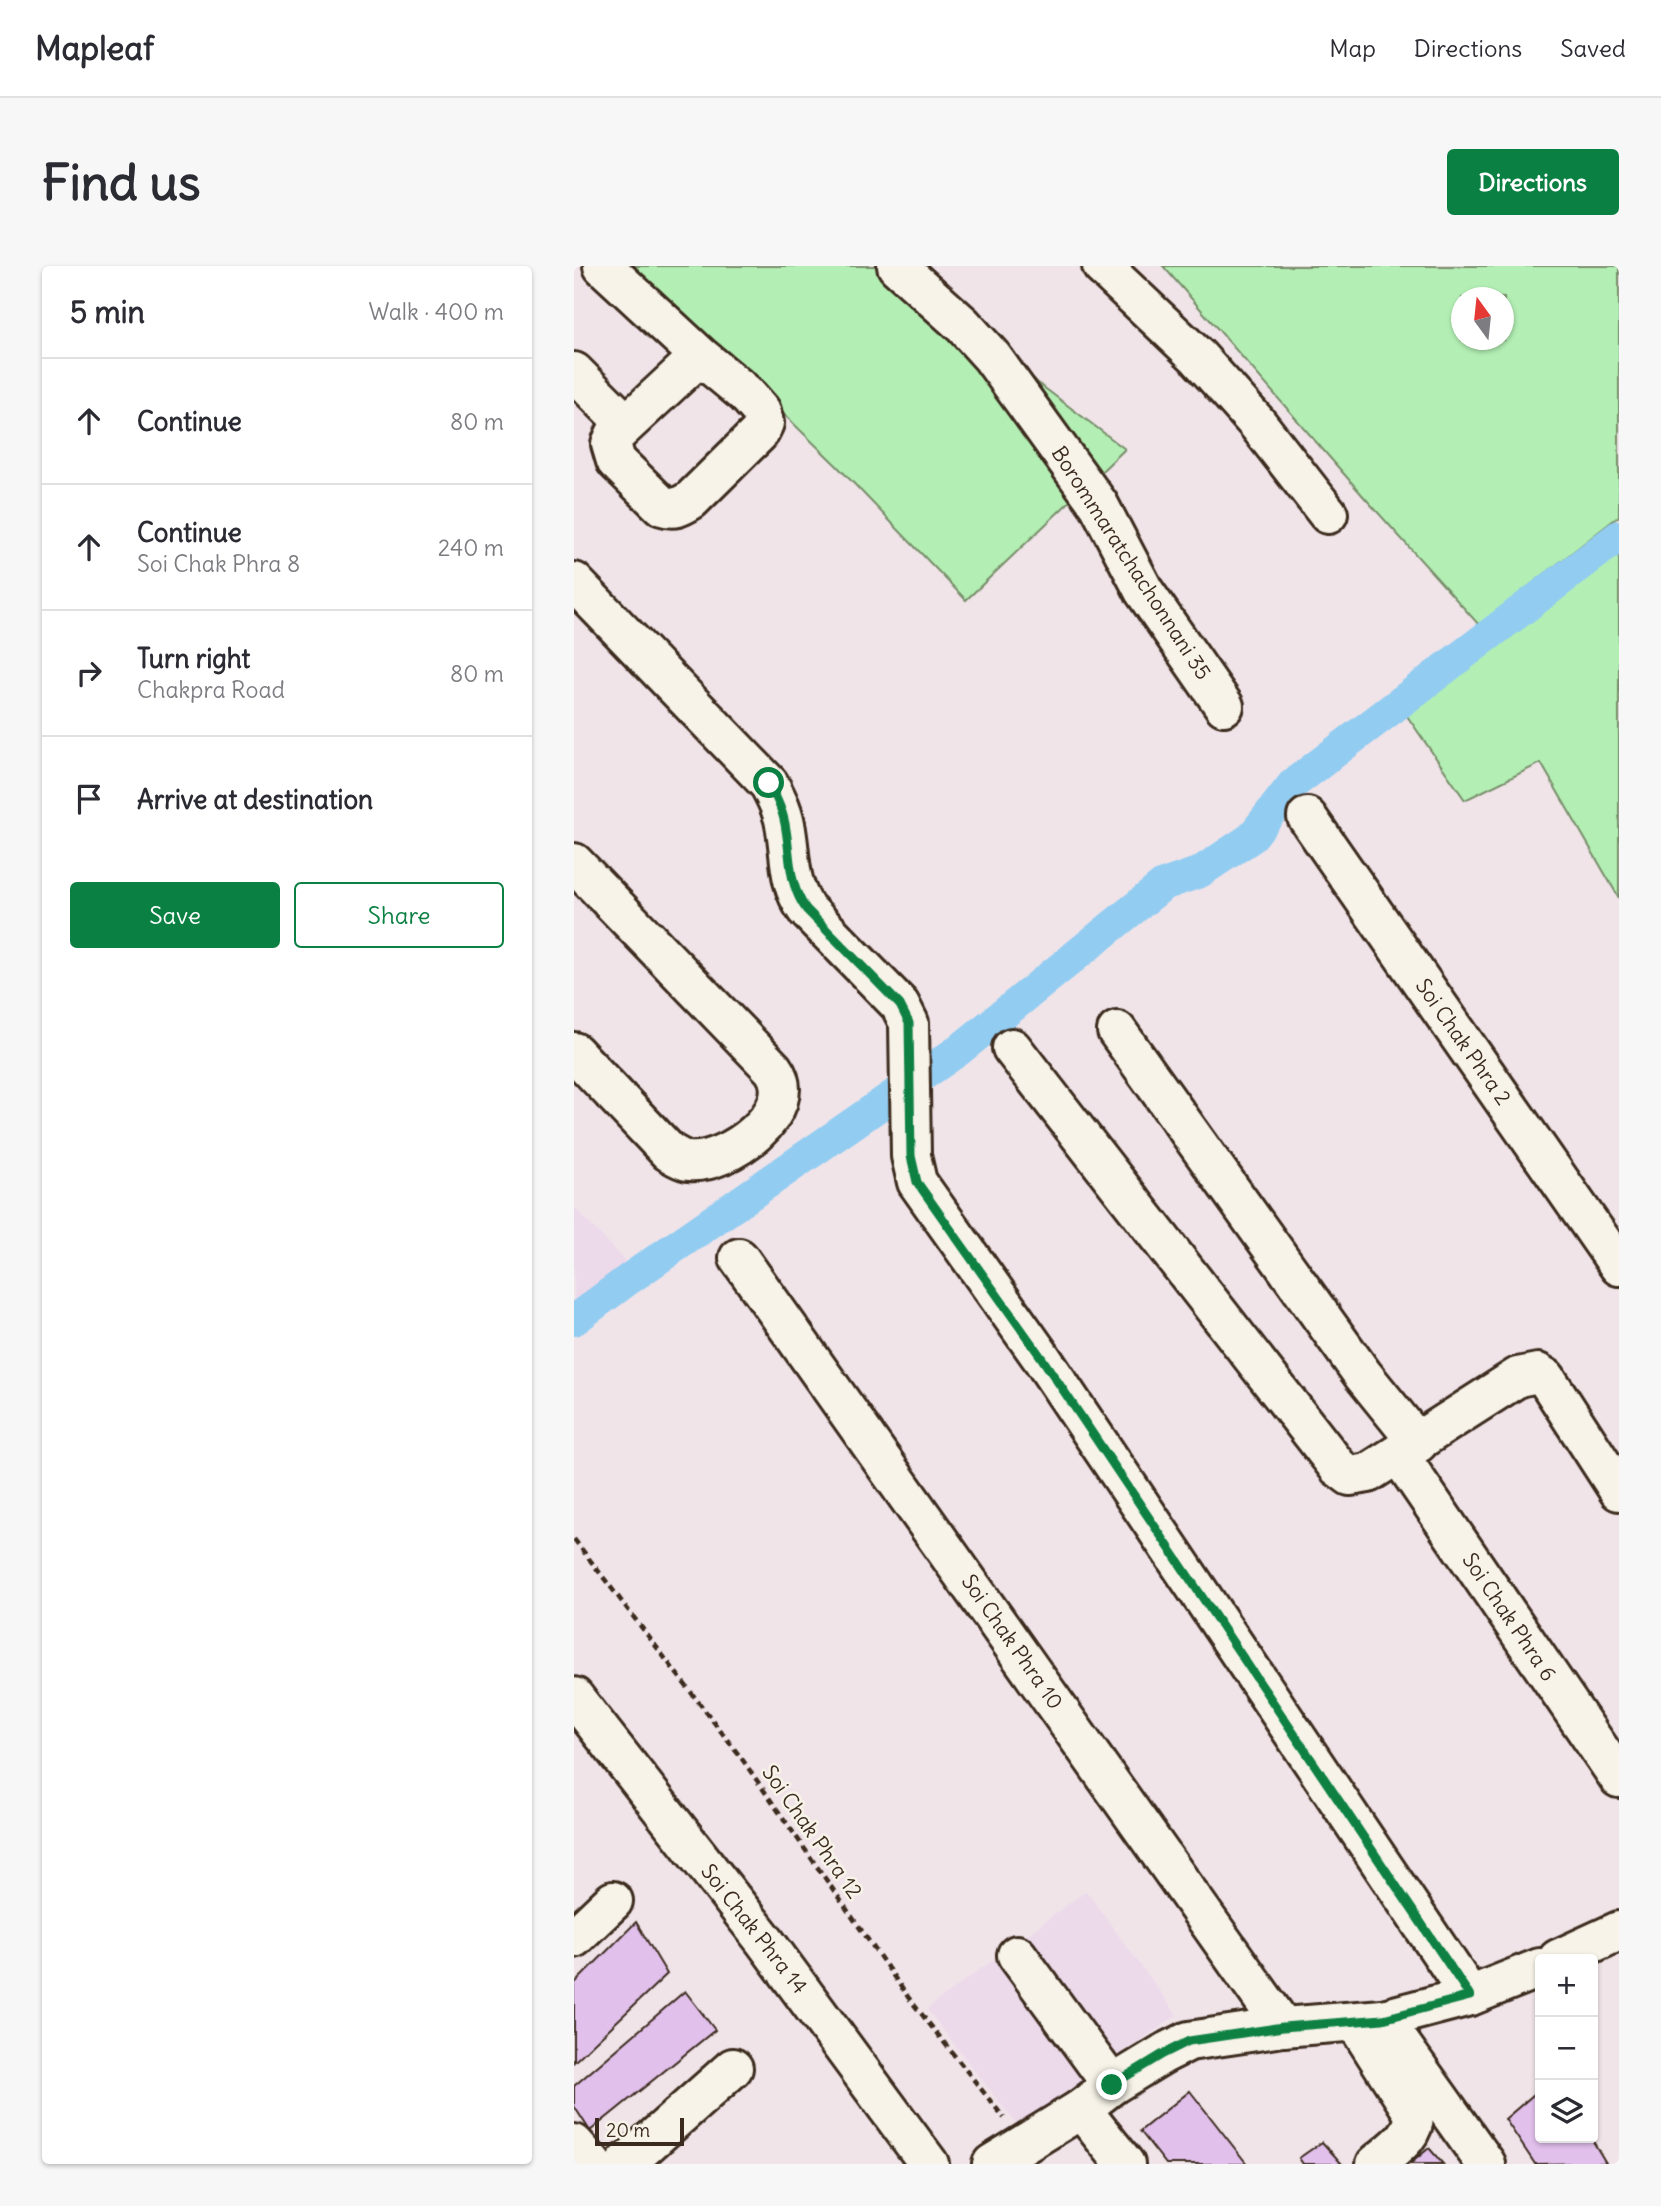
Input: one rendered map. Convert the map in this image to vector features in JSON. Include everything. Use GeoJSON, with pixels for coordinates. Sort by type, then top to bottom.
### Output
{"type":"FeatureCollection","features":[{"type":"Feature","properties":{"kind":"street"},"geometry":{"type":"LineString","coordinates":[[603,266],[700,356],[746,394],[761,411],[764,423],[759,433],[691,500],[671,509],[662,506],[616,461],[611,444],[615,435],[626,424],[700,356]]}},
{"type":"Feature","properties":{"kind":"street","name":"Borommaratchachonnani 35"},"geometry":{"type":"LineString","coordinates":[[897,266],[964,326],[992,357],[1099,505],[1144,591],[1224,706]]}},
{"type":"Feature","properties":{"kind":"street"},"geometry":{"type":"LineString","coordinates":[[1102,266],[1198,357],[1257,423],[1328,514]]}},
{"type":"Feature","properties":{"kind":"street"},"geometry":{"type":"LineString","coordinates":[[574,372],[626,424]]}},
{"type":"Feature","properties":{"kind":"street"},"geometry":{"type":"LineString","coordinates":[[574,582],[769,783],[781,809],[786,829],[795,893],[806,909],[900,1005],[909,1023],[911,1156],[917,1182],[1041,1357],[1470,1996]]}},
{"type":"Feature","properties":{"kind":"street","name":"Soi Chak Phra 2"},"geometry":{"type":"LineString","coordinates":[[1307,817],[1619,1266]]}},
{"type":"Feature","properties":{"kind":"street"},"geometry":{"type":"LineString","coordinates":[[574,863],[773,1069],[779,1077],[781,1090],[777,1106],[765,1125],[735,1149],[712,1159],[687,1161],[669,1152],[574,1052]]}},
{"type":"Feature","properties":{"kind":"street","name":"Soi Chak Phra 6"},"geometry":{"type":"LineString","coordinates":[[1117,1031],[1363,1375],[1619,1778]]}},
{"type":"Feature","properties":{"kind":"street"},"geometry":{"type":"LineString","coordinates":[[1012,1048],[1338,1467],[1350,1476],[1368,1474],[1518,1377],[1538,1373],[1546,1378],[1619,1491]]}},
{"type":"Feature","properties":{"kind":"street","name":"Soi Chak Phra 10"},"geometry":{"type":"LineString","coordinates":[[739,1258],[1283,2027]]}},
{"type":"Feature","properties":{"kind":"street","name":"Soi Chak Phra 14"},"geometry":{"type":"LineString","coordinates":[[574,1697],[764,1940],[929,2164]]}},
{"type":"Feature","properties":{"kind":"street"},"geometry":{"type":"LineString","coordinates":[[574,1938],[613,1901]]}},
{"type":"Feature","properties":{"kind":"street"},"geometry":{"type":"LineString","coordinates":[[1569,1954],[1619,1931]]}},
{"type":"Feature","properties":{"kind":"street"},"geometry":{"type":"LineString","coordinates":[[1017,1955],[1112,2085]]}},
{"type":"Feature","properties":{"kind":"street"},"geometry":{"type":"LineString","coordinates":[[992,2164],[1081,2109],[1112,2085],[1189,2041],[1283,2027],[1383,2017],[1470,1996],[1535,1970]]}},
{"type":"Feature","properties":{"kind":"street"},"geometry":{"type":"LineString","coordinates":[[1383,2017],[1474,2113]]}},
{"type":"Feature","properties":{"kind":"street"},"geometry":{"type":"LineString","coordinates":[[1376,2164],[1408,2136],[1414,2124],[1383,2017]]}},
{"type":"Feature","properties":{"kind":"street"},"geometry":{"type":"LineString","coordinates":[[1383,2017],[1486,2164]]}},
{"type":"Feature","properties":{"kind":"street"},"geometry":{"type":"LineString","coordinates":[[625,2164],[733,2068]]}},
{"type":"Feature","properties":{"kind":"street"},"geometry":{"type":"LineString","coordinates":[[1081,2109],[1125,2164]]}},
{"type":"Feature","properties":{"kind":"street"},"geometry":{"type":"LineString","coordinates":[[574,2144],[592,2164]]}},
{"type":"Feature","properties":{"kind":"path","name":"Soi Chak Phra 12"},"geometry":{"type":"LineString","coordinates":[[574,1539],[742,1759],[908,1997],[1024,2144]]}},
{"type":"Feature","properties":{"kind":"shaded area"},"geometry":{"type":"Polygon","coordinates":[[[574,1207],[626,1262],[574,1302],[574,1207]]]}},
{"type":"Feature","properties":{"kind":"shaded area"},"geometry":{"type":"Polygon","coordinates":[[[1086,1891],[1177,2015],[1018,2126],[927,2009],[1086,1891]]]}},
{"type":"Feature","properties":{"kind":"green space"},"geometry":{"type":"Polygon","coordinates":[[[632,266],[921,266],[1038,383],[1125,449],[966,600],[837,466],[632,266]]]}},
{"type":"Feature","properties":{"kind":"green space"},"geometry":{"type":"Polygon","coordinates":[[[1163,266],[1619,266],[1619,516],[1479,625],[1163,266]]]}},
{"type":"Feature","properties":{"kind":"green space"},"geometry":{"type":"Polygon","coordinates":[[[1619,549],[1619,898],[1541,763],[1465,800],[1405,713],[1619,549]]]}},
{"type":"Feature","properties":{"kind":"building"},"geometry":{"type":"Polygon","coordinates":[[[636,1922],[667,1974],[574,2062],[574,1984],[636,1922]]]}},
{"type":"Feature","properties":{"kind":"building"},"geometry":{"type":"Polygon","coordinates":[[[685,1991],[715,2030],[590,2131],[574,2106],[574,2086],[685,1991]]]}},
{"type":"Feature","properties":{"kind":"building"},"geometry":{"type":"Polygon","coordinates":[[[1190,2091],[1247,2164],[1166,2164],[1140,2131],[1190,2091]]]}},
{"type":"Feature","properties":{"kind":"building"},"geometry":{"type":"Polygon","coordinates":[[[1535,2093],[1535,2143],[1594,2143],[1606,2163],[1535,2164],[1505,2119],[1535,2093]]]}},
{"type":"Feature","properties":{"kind":"building"},"geometry":{"type":"Polygon","coordinates":[[[1322,2142],[1342,2164],[1303,2164],[1299,2158],[1322,2142]]]}},
{"type":"Feature","properties":{"kind":"building"},"geometry":{"type":"Polygon","coordinates":[[[1429,2148],[1443,2164],[1410,2164],[1429,2148]]]}},
{"type":"Feature","properties":{"kind":"waterway"},"geometry":{"type":"LineString","coordinates":[[574,1320],[959,1050],[1163,885],[1200,872],[1251,838],[1293,784],[1619,536]]}},
{"type":"Feature","properties":{"kind":"route"},"geometry":{"type":"LineString","coordinates":[[769,783],[781,809],[786,829],[795,893],[806,909],[900,1005],[909,1023],[911,1156],[917,1182],[1041,1357],[1470,1996],[1383,2019],[1283,2027],[1189,2041],[1112,2085]]}}]}
